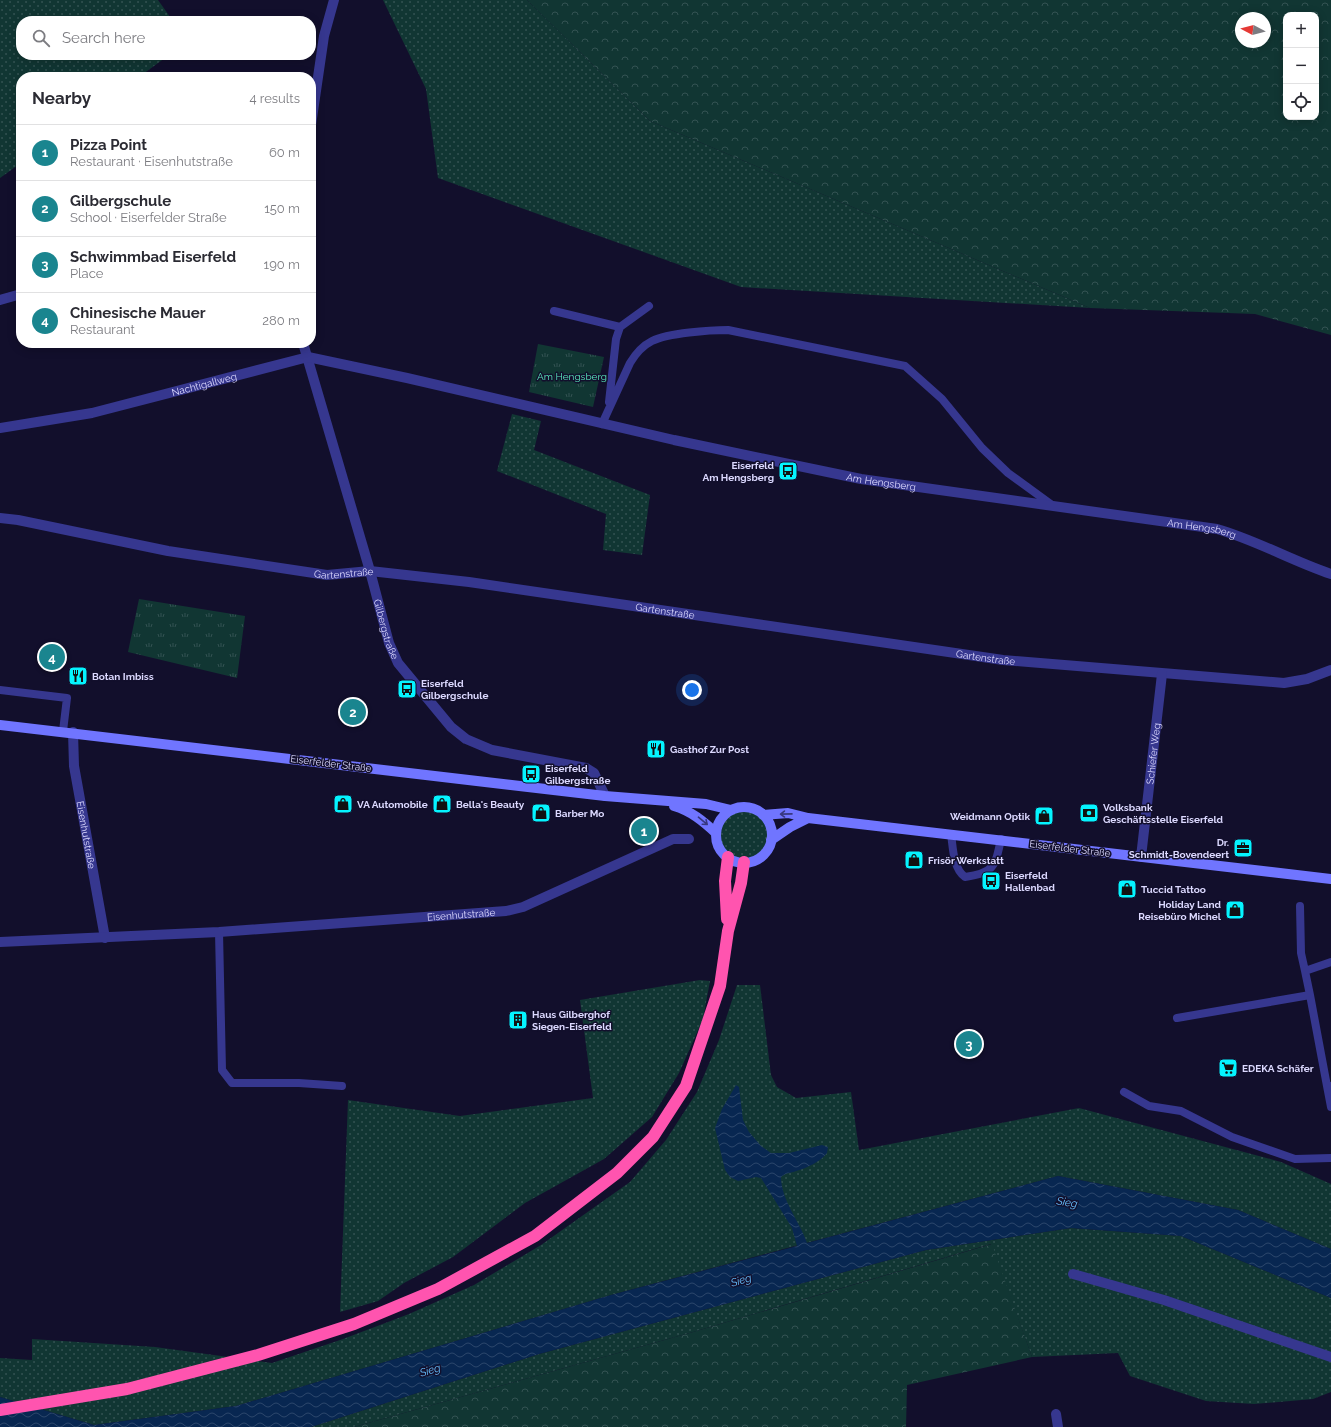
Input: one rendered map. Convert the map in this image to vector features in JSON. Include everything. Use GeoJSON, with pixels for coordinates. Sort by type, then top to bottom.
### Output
{"type":"FeatureCollection","features":[{"type":"Feature","properties":{"kind":"highway"},"geometry":{"type":"LineString","coordinates":[[728,857],[725,881],[728,931]]}},
{"type":"Feature","properties":{"kind":"highway"},"geometry":{"type":"LineString","coordinates":[[0,1410],[127,1389],[258,1355],[354,1324],[438,1289],[535,1236],[617,1173],[653,1137],[686,1086],[720,986],[728,931],[741,883],[744,862]]}},
{"type":"Feature","properties":{"kind":"main road","name":"Eiserfelder Straße"},"geometry":{"type":"LineString","coordinates":[[0,725],[605,796],[663,802],[706,804],[731,810],[739,807],[748,807],[763,815],[788,813],[808,818],[1001,839],[1331,879]]}},
{"type":"Feature","properties":{"kind":"main road","name":"Eiserfelder Straße"},"geometry":{"type":"LineString","coordinates":[[663,802],[685,809],[698,817],[716,833],[719,847],[728,857]]}},
{"type":"Feature","properties":{"kind":"main road"},"geometry":{"type":"LineString","coordinates":[[716,833],[718,824],[723,816],[731,810]]}},
{"type":"Feature","properties":{"kind":"main road"},"geometry":{"type":"LineString","coordinates":[[728,857],[744,862],[758,859],[764,854],[771,840],[771,831],[769,822],[763,815]]}},
{"type":"Feature","properties":{"kind":"main road"},"geometry":{"type":"LineString","coordinates":[[771,840],[790,827],[808,818]]}},
{"type":"Feature","properties":{"kind":"street"},"geometry":{"type":"LineString","coordinates":[[316,91],[324,36],[334,0]]}},
{"type":"Feature","properties":{"kind":"street"},"geometry":{"type":"LineString","coordinates":[[0,300],[16,295]]}},
{"type":"Feature","properties":{"kind":"street","name":"Gilbergstraße"},"geometry":{"type":"LineString","coordinates":[[305,348],[370,571],[389,643],[398,663],[451,727],[466,740],[492,750],[586,768],[594,773],[605,796]]}},
{"type":"Feature","properties":{"kind":"street","name":"Nachtigallweg"},"geometry":{"type":"LineString","coordinates":[[0,428],[92,413],[308,357],[407,378]]}},
{"type":"Feature","properties":{"kind":"street","name":"Am Hengsberg"},"geometry":{"type":"LineString","coordinates":[[407,378],[602,424],[861,479],[1217,529],[1241,536],[1302,564],[1331,574]]}},
{"type":"Feature","properties":{"kind":"street","name":"Gartenstraße"},"geometry":{"type":"LineString","coordinates":[[0,518],[18,520],[168,551],[327,575],[370,571],[477,583],[1003,660],[1284,683],[1307,679],[1331,670]]}},
{"type":"Feature","properties":{"kind":"street","name":"Schiefer Weg"},"geometry":{"type":"LineString","coordinates":[[1141,857],[1162,674]]}},
{"type":"Feature","properties":{"kind":"street","name":"Eisenhutstraße"},"geometry":{"type":"LineString","coordinates":[[68,732],[105,938]]}},
{"type":"Feature","properties":{"kind":"street","name":"Eisenhutstraße"},"geometry":{"type":"LineString","coordinates":[[0,942],[219,932],[506,911],[523,907],[673,839],[689,839]]}},
{"type":"Feature","properties":{"kind":"street"},"geometry":{"type":"LineString","coordinates":[[1073,1274],[1164,1300],[1331,1357]]}},
{"type":"Feature","properties":{"kind":"street"},"geometry":{"type":"LineString","coordinates":[[1056,1414],[1058,1427]]}},
{"type":"Feature","properties":{"kind":"lane"},"geometry":{"type":"LineString","coordinates":[[609,407],[616,339],[620,327],[649,306]]}},
{"type":"Feature","properties":{"kind":"lane"},"geometry":{"type":"LineString","coordinates":[[554,311],[620,327]]}},
{"type":"Feature","properties":{"kind":"lane"},"geometry":{"type":"LineString","coordinates":[[602,424],[636,353],[644,346],[654,340],[707,330],[728,330],[905,366],[942,399],[982,448],[1008,473],[1052,505]]}},
{"type":"Feature","properties":{"kind":"lane"},"geometry":{"type":"LineString","coordinates":[[0,690],[67,698],[68,732]]}},
{"type":"Feature","properties":{"kind":"lane"},"geometry":{"type":"LineString","coordinates":[[951,834],[957,868],[960,874],[965,877],[982,875],[992,866],[996,860],[1001,839]]}},
{"type":"Feature","properties":{"kind":"lane"},"geometry":{"type":"LineString","coordinates":[[1300,906],[1301,953],[1329,1086],[1331,1107]]}},
{"type":"Feature","properties":{"kind":"lane"},"geometry":{"type":"LineString","coordinates":[[219,932],[222,1070],[232,1084],[299,1083],[342,1086]]}},
{"type":"Feature","properties":{"kind":"lane"},"geometry":{"type":"LineString","coordinates":[[1305,970],[1331,962]]}},
{"type":"Feature","properties":{"kind":"lane"},"geometry":{"type":"LineString","coordinates":[[1177,1018],[1310,994]]}},
{"type":"Feature","properties":{"kind":"lane"},"geometry":{"type":"LineString","coordinates":[[1124,1092],[1149,1106],[1182,1112],[1232,1137],[1295,1159],[1331,1158]]}},
{"type":"Feature","properties":{"kind":"green space"},"geometry":{"type":"Polygon","coordinates":[[[0,0],[158,0],[169,16],[16,16],[16,60],[162,60],[146,72],[16,72],[16,167],[0,178],[0,0]]]}},
{"type":"Feature","properties":{"kind":"green space"},"geometry":{"type":"Polygon","coordinates":[[[383,0],[527,0],[650,121],[1090,308],[741,287],[438,178],[426,89],[383,0]]]}},
{"type":"Feature","properties":{"kind":"green space"},"geometry":{"type":"Polygon","coordinates":[[[527,0],[1331,0],[1331,335],[1255,314],[1090,308],[650,121],[527,0]]]}},
{"type":"Feature","properties":{"kind":"green space","name":"Am Hengsberg"},"geometry":{"type":"Polygon","coordinates":[[[538,344],[604,357],[593,407],[529,392],[538,344]]]}},
{"type":"Feature","properties":{"kind":"green space"},"geometry":{"type":"Polygon","coordinates":[[[512,414],[541,421],[534,450],[650,495],[642,555],[603,550],[606,514],[497,471],[512,414]]]}},
{"type":"Feature","properties":{"kind":"green space"},"geometry":{"type":"Polygon","coordinates":[[[139,599],[245,616],[237,678],[128,652],[139,599]]]}},
{"type":"Feature","properties":{"kind":"green space"},"geometry":{"type":"Polygon","coordinates":[[[744,807],[759,812],[767,820],[772,835],[767,850],[759,858],[744,863],[729,858],[721,850],[716,835],[721,820],[729,812],[744,807]]]}},
{"type":"Feature","properties":{"kind":"green space"},"geometry":{"type":"Polygon","coordinates":[[[700,980],[710,981],[703,1019],[679,1073],[652,1117],[604,1159],[525,1203],[453,1257],[404,1283],[378,1301],[340,1312],[348,1100],[460,1116],[593,1098],[580,1000],[700,980]]]}},
{"type":"Feature","properties":{"kind":"green space"},"geometry":{"type":"Polygon","coordinates":[[[737,985],[760,985],[771,1075],[777,1087],[796,1098],[851,1092],[859,1150],[1079,1108],[1281,1162],[1331,1184],[1331,1249],[1238,1210],[1058,1176],[611,1295],[236,1406],[94,1425],[0,1397],[0,1358],[32,1360],[32,1339],[155,1347],[272,1363],[343,1339],[409,1314],[474,1285],[541,1245],[630,1182],[666,1140],[697,1092],[719,1040],[737,985]]]}},
{"type":"Feature","properties":{"kind":"green space"},"geometry":{"type":"Polygon","coordinates":[[[1071,1228],[1181,1236],[1331,1298],[1331,1392],[1313,1399],[1254,1404],[1206,1401],[1130,1376],[1118,1353],[1032,1357],[991,1244],[693,1332],[354,1427],[311,1427],[539,1354],[926,1250],[1071,1228]]]}},
{"type":"Feature","properties":{"kind":"green space"},"geometry":{"type":"Polygon","coordinates":[[[992,1244],[1032,1357],[907,1385],[906,1427],[354,1427],[693,1332],[992,1244]]]}},
{"type":"Feature","properties":{"kind":"water","name":"Sieg"},"geometry":{"type":"Polygon","coordinates":[[[736,1085],[739,1087],[743,1120],[749,1132],[761,1146],[771,1153],[789,1153],[822,1145],[828,1147],[827,1153],[817,1162],[781,1177],[787,1202],[807,1243],[1058,1176],[1238,1210],[1331,1249],[1331,1298],[1181,1236],[1071,1228],[926,1250],[539,1354],[311,1427],[0,1427],[0,1397],[94,1425],[236,1406],[611,1295],[797,1246],[792,1228],[761,1178],[756,1177],[738,1181],[730,1177],[725,1170],[715,1128],[722,1109],[736,1085]]]}},
{"type":"Feature","properties":{"kind":"place","name":"Eiserfeld Am Hengsberg"},"geometry":{"type":"Point","coordinates":[788,471]}},
{"type":"Feature","properties":{"kind":"place","name":"Chinesische Mauer"},"geometry":{"type":"Point","coordinates":[52,657]}},
{"type":"Feature","properties":{"kind":"place","name":"Botan Imbiss"},"geometry":{"type":"Point","coordinates":[78,676]}},
{"type":"Feature","properties":{"kind":"place","name":"Eiserfeld Gilbergschule"},"geometry":{"type":"Point","coordinates":[407,689]}},
{"type":"Feature","properties":{"kind":"place","name":"Gilbergschule"},"geometry":{"type":"Point","coordinates":[353,712]}},
{"type":"Feature","properties":{"kind":"place","name":"Gasthof Zur Post"},"geometry":{"type":"Point","coordinates":[656,749]}},
{"type":"Feature","properties":{"kind":"place","name":"Eiserfeld Gilbergstraße"},"geometry":{"type":"Point","coordinates":[531,774]}},
{"type":"Feature","properties":{"kind":"place","name":"VA Automobile"},"geometry":{"type":"Point","coordinates":[343,804]}},
{"type":"Feature","properties":{"kind":"place","name":"Bella's Beauty"},"geometry":{"type":"Point","coordinates":[442,804]}},
{"type":"Feature","properties":{"kind":"place","name":"Barber Mo"},"geometry":{"type":"Point","coordinates":[541,813]}},
{"type":"Feature","properties":{"kind":"place","name":"Volksbank Geschäftsstelle Eiserfeld"},"geometry":{"type":"Point","coordinates":[1089,813]}},
{"type":"Feature","properties":{"kind":"place","name":"Weidmann Optik"},"geometry":{"type":"Point","coordinates":[1044,816]}},
{"type":"Feature","properties":{"kind":"place","name":"Pizza Point"},"geometry":{"type":"Point","coordinates":[644,831]}},
{"type":"Feature","properties":{"kind":"place","name":"Dr. Schmidt-Bovendeert"},"geometry":{"type":"Point","coordinates":[1243,848]}},
{"type":"Feature","properties":{"kind":"place","name":"Frisör Werkstatt"},"geometry":{"type":"Point","coordinates":[914,860]}},
{"type":"Feature","properties":{"kind":"place","name":"Eiserfeld Hallenbad"},"geometry":{"type":"Point","coordinates":[991,881]}},
{"type":"Feature","properties":{"kind":"place","name":"Tuccid Tattoo"},"geometry":{"type":"Point","coordinates":[1127,889]}},
{"type":"Feature","properties":{"kind":"place","name":"Holiday Land Reisebüro Michel"},"geometry":{"type":"Point","coordinates":[1235,910]}},
{"type":"Feature","properties":{"kind":"place","name":"Haus Gilberghof Siegen-Eiserfeld"},"geometry":{"type":"Point","coordinates":[518,1020]}},
{"type":"Feature","properties":{"kind":"place","name":"Schwimmbad Eiserfeld"},"geometry":{"type":"Point","coordinates":[969,1044]}},
{"type":"Feature","properties":{"kind":"place","name":"EDEKA Schäfer"},"geometry":{"type":"Point","coordinates":[1228,1068]}}]}
